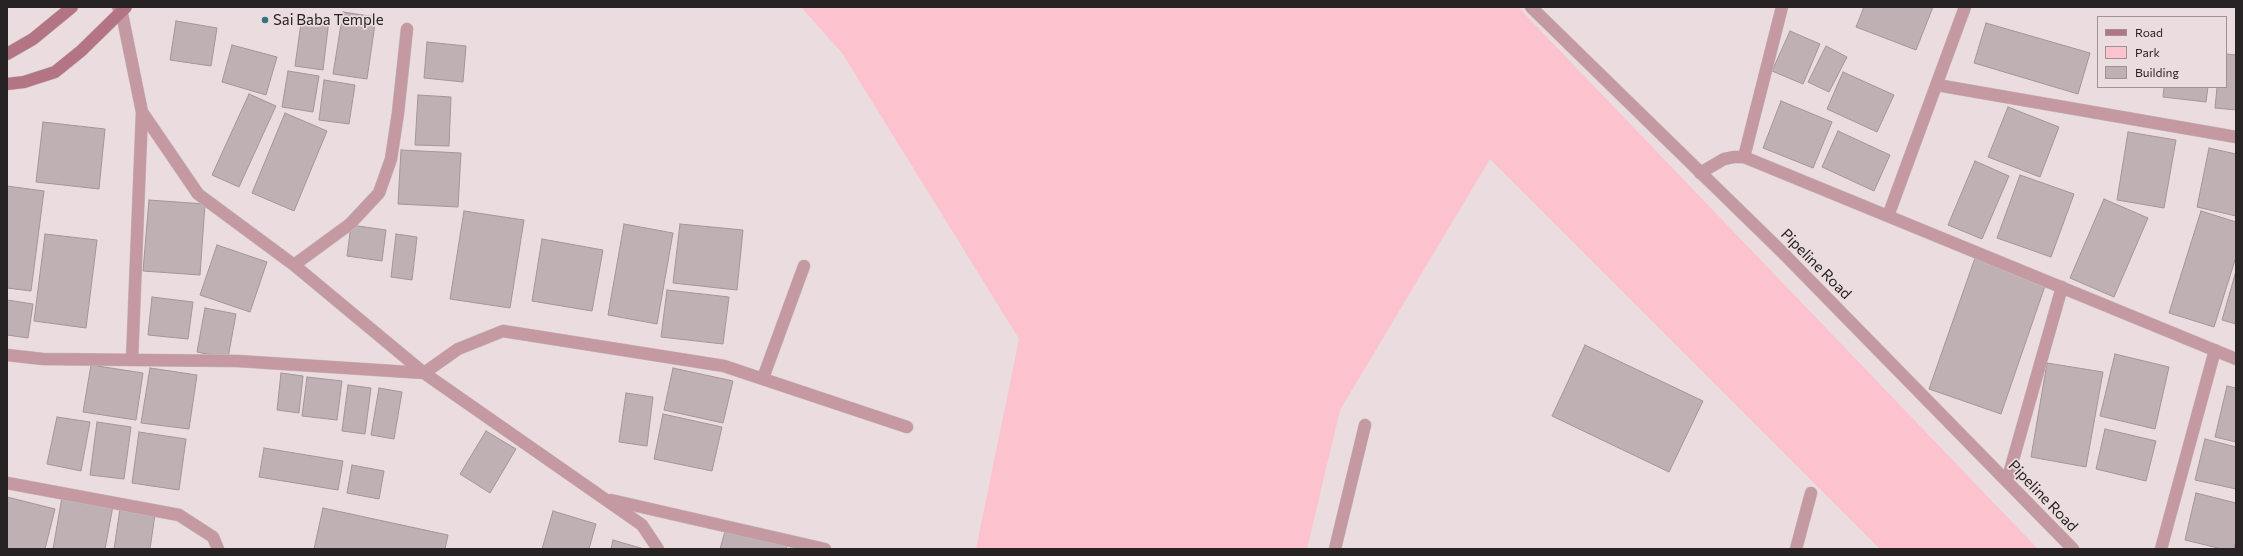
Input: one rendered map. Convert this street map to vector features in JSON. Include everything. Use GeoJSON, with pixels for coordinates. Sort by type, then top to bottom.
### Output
{"type":"FeatureCollection","features":[{"type":"Feature","properties":{"kind":"main road"},"geometry":{"type":"LineString","coordinates":[[7,54],[33,39],[72,7]]}},
{"type":"Feature","properties":{"kind":"main road"},"geometry":{"type":"LineString","coordinates":[[7,84],[24,82],[56,72],[122,9]]}},
{"type":"Feature","properties":{"kind":"street","name":"Pipeline Road"},"geometry":{"type":"LineString","coordinates":[[1532,7],[1782,252],[2073,549]]}},
{"type":"Feature","properties":{"kind":"street"},"geometry":{"type":"LineString","coordinates":[[1744,157],[1782,7]]}},
{"type":"Feature","properties":{"kind":"street"},"geometry":{"type":"LineString","coordinates":[[1888,216],[1965,7]]}},
{"type":"Feature","properties":{"kind":"street"},"geometry":{"type":"LineString","coordinates":[[122,9],[142,112],[132,360]]}},
{"type":"Feature","properties":{"kind":"street"},"geometry":{"type":"LineString","coordinates":[[294,265],[350,224],[379,192],[391,159],[398,113],[407,29]]}},
{"type":"Feature","properties":{"kind":"street"},"geometry":{"type":"LineString","coordinates":[[1937,85],[2236,137]]}},
{"type":"Feature","properties":{"kind":"street"},"geometry":{"type":"LineString","coordinates":[[142,112],[198,194],[294,265],[424,372],[606,498],[642,525],[658,549]]}},
{"type":"Feature","properties":{"kind":"street"},"geometry":{"type":"LineString","coordinates":[[1700,173],[1734,156],[1744,157],[2236,359]]}},
{"type":"Feature","properties":{"kind":"street"},"geometry":{"type":"LineString","coordinates":[[763,378],[804,266]]}},
{"type":"Feature","properties":{"kind":"street"},"geometry":{"type":"LineString","coordinates":[[2007,481],[2062,288]]}},
{"type":"Feature","properties":{"kind":"street"},"geometry":{"type":"LineString","coordinates":[[7,355],[43,359],[238,361],[424,372],[458,348],[503,332],[724,366],[908,427]]}},
{"type":"Feature","properties":{"kind":"street"},"geometry":{"type":"LineString","coordinates":[[2161,549],[2215,350]]}},
{"type":"Feature","properties":{"kind":"street"},"geometry":{"type":"LineString","coordinates":[[1335,549],[1365,424]]}},
{"type":"Feature","properties":{"kind":"street"},"geometry":{"type":"LineString","coordinates":[[7,483],[179,515],[213,537],[218,549]]}},
{"type":"Feature","properties":{"kind":"street"},"geometry":{"type":"LineString","coordinates":[[1796,549],[1811,493]]}},
{"type":"Feature","properties":{"kind":"street"},"geometry":{"type":"LineString","coordinates":[[606,498],[825,549]]}},
{"type":"Feature","properties":{"kind":"green space"},"geometry":{"type":"Polygon","coordinates":[[[801,7],[1518,7],[2038,549],[1880,549],[1490,159],[1340,410],[1307,549],[976,549],[1019,339],[842,53],[801,7]]]}},
{"type":"Feature","properties":{"kind":"building"},"geometry":{"type":"Polygon","coordinates":[[[1864,7],[1933,7],[1916,50],[1856,27],[1864,7]]]}},
{"type":"Feature","properties":{"kind":"building"},"geometry":{"type":"Polygon","coordinates":[[[343,12],[376,17],[367,79],[333,74],[343,12]]]}},
{"type":"Feature","properties":{"kind":"building"},"geometry":{"type":"Polygon","coordinates":[[[302,16],[329,20],[323,70],[295,66],[302,16]]]}},
{"type":"Feature","properties":{"kind":"building"},"geometry":{"type":"Polygon","coordinates":[[[176,21],[217,28],[211,66],[170,60],[176,21]]]}},
{"type":"Feature","properties":{"kind":"building"},"geometry":{"type":"Polygon","coordinates":[[[1986,23],[2090,53],[2078,94],[1974,63],[1986,23]]]}},
{"type":"Feature","properties":{"kind":"building"},"geometry":{"type":"Polygon","coordinates":[[[1790,31],[1820,44],[1803,84],[1772,71],[1790,31]]]}},
{"type":"Feature","properties":{"kind":"building"},"geometry":{"type":"Polygon","coordinates":[[[427,42],[466,46],[463,82],[424,78],[427,42]]]}},
{"type":"Feature","properties":{"kind":"building"},"geometry":{"type":"Polygon","coordinates":[[[232,45],[277,57],[266,95],[222,82],[232,45]]]}},
{"type":"Feature","properties":{"kind":"building"},"geometry":{"type":"Polygon","coordinates":[[[1826,46],[1847,57],[1829,92],[1808,82],[1826,46]]]}},
{"type":"Feature","properties":{"kind":"building"},"geometry":{"type":"Polygon","coordinates":[[[2227,54],[2236,55],[2236,110],[2215,108],[2217,88],[2227,88],[2227,54]]]}},
{"type":"Feature","properties":{"kind":"building"},"geometry":{"type":"Polygon","coordinates":[[[288,71],[319,76],[313,112],[282,107],[288,71]]]}},
{"type":"Feature","properties":{"kind":"building"},"geometry":{"type":"Polygon","coordinates":[[[1843,72],[1894,95],[1877,132],[1827,109],[1843,72]]]}},
{"type":"Feature","properties":{"kind":"building"},"geometry":{"type":"Polygon","coordinates":[[[324,80],[355,85],[349,124],[319,120],[324,80]]]}},
{"type":"Feature","properties":{"kind":"building"},"geometry":{"type":"Polygon","coordinates":[[[2164,88],[2208,88],[2206,102],[2163,97],[2164,88]]]}},
{"type":"Feature","properties":{"kind":"building"},"geometry":{"type":"Polygon","coordinates":[[[249,94],[276,106],[239,187],[212,175],[249,94]]]}},
{"type":"Feature","properties":{"kind":"building"},"geometry":{"type":"Polygon","coordinates":[[[418,95],[451,97],[449,146],[415,145],[418,95]]]}},
{"type":"Feature","properties":{"kind":"building"},"geometry":{"type":"Polygon","coordinates":[[[1781,101],[1832,122],[1813,168],[1763,148],[1781,101]]]}},
{"type":"Feature","properties":{"kind":"building"},"geometry":{"type":"Polygon","coordinates":[[[2008,107],[2059,127],[2040,177],[1988,157],[2008,107]]]}},
{"type":"Feature","properties":{"kind":"building"},"geometry":{"type":"Polygon","coordinates":[[[285,113],[327,131],[294,211],[252,193],[285,113]]]}},
{"type":"Feature","properties":{"kind":"building"},"geometry":{"type":"Polygon","coordinates":[[[43,122],[105,129],[99,189],[36,182],[43,122]]]}},
{"type":"Feature","properties":{"kind":"building"},"geometry":{"type":"Polygon","coordinates":[[[1838,131],[1890,155],[1874,191],[1822,167],[1838,131]]]}},
{"type":"Feature","properties":{"kind":"building"},"geometry":{"type":"Polygon","coordinates":[[[2128,132],[2176,140],[2164,208],[2117,200],[2128,132]]]}},
{"type":"Feature","properties":{"kind":"building"},"geometry":{"type":"Polygon","coordinates":[[[2209,148],[2236,154],[2236,216],[2197,207],[2209,148]]]}},
{"type":"Feature","properties":{"kind":"building"},"geometry":{"type":"Polygon","coordinates":[[[401,150],[461,153],[458,207],[398,204],[401,150]]]}},
{"type":"Feature","properties":{"kind":"building"},"geometry":{"type":"Polygon","coordinates":[[[1975,161],[2009,176],[1982,239],[1948,225],[1975,161]]]}},
{"type":"Feature","properties":{"kind":"building"},"geometry":{"type":"Polygon","coordinates":[[[2020,175],[2074,194],[2051,257],[1997,238],[2020,175]]]}},
{"type":"Feature","properties":{"kind":"building"},"geometry":{"type":"Polygon","coordinates":[[[7,186],[44,191],[31,291],[7,288],[7,186]]]}},
{"type":"Feature","properties":{"kind":"building"},"geometry":{"type":"Polygon","coordinates":[[[2104,199],[2148,218],[2114,297],[2070,278],[2104,199]]]}},
{"type":"Feature","properties":{"kind":"building"},"geometry":{"type":"Polygon","coordinates":[[[149,200],[205,204],[200,275],[143,271],[149,200]]]}},
{"type":"Feature","properties":{"kind":"building"},"geometry":{"type":"Polygon","coordinates":[[[464,211],[524,220],[510,308],[450,299],[464,211]]]}},
{"type":"Feature","properties":{"kind":"building"},"geometry":{"type":"Polygon","coordinates":[[[2201,211],[2236,222],[2236,257],[2214,327],[2169,313],[2201,211]]]}},
{"type":"Feature","properties":{"kind":"building"},"geometry":{"type":"Polygon","coordinates":[[[624,224],[673,233],[657,324],[608,315],[624,224]]]}},
{"type":"Feature","properties":{"kind":"building"},"geometry":{"type":"Polygon","coordinates":[[[680,224],[743,230],[737,290],[673,283],[680,224]]]}},
{"type":"Feature","properties":{"kind":"building"},"geometry":{"type":"Polygon","coordinates":[[[351,225],[386,230],[382,261],[347,256],[351,225]]]}},
{"type":"Feature","properties":{"kind":"building"},"geometry":{"type":"Polygon","coordinates":[[[45,234],[97,240],[86,328],[34,321],[45,234]]]}},
{"type":"Feature","properties":{"kind":"building"},"geometry":{"type":"Polygon","coordinates":[[[396,234],[417,237],[412,280],[391,277],[396,234]]]}},
{"type":"Feature","properties":{"kind":"building"},"geometry":{"type":"Polygon","coordinates":[[[542,239],[603,250],[592,311],[532,301],[542,239]]]}},
{"type":"Feature","properties":{"kind":"building"},"geometry":{"type":"Polygon","coordinates":[[[217,245],[267,262],[250,312],[200,295],[217,245]]]}},
{"type":"Feature","properties":{"kind":"building"},"geometry":{"type":"Polygon","coordinates":[[[1975,258],[2046,283],[2001,414],[1929,389],[1975,258]]]}},
{"type":"Feature","properties":{"kind":"building"},"geometry":{"type":"Polygon","coordinates":[[[2236,271],[2236,324],[2222,320],[2236,271]]]}},
{"type":"Feature","properties":{"kind":"building"},"geometry":{"type":"Polygon","coordinates":[[[667,290],[729,297],[723,344],[661,337],[667,290]]]}},
{"type":"Feature","properties":{"kind":"building"},"geometry":{"type":"Polygon","coordinates":[[[152,297],[193,302],[188,339],[148,335],[152,297]]]}},
{"type":"Feature","properties":{"kind":"building"},"geometry":{"type":"Polygon","coordinates":[[[7,300],[33,304],[28,338],[7,335],[7,300]]]}},
{"type":"Feature","properties":{"kind":"building"},"geometry":{"type":"Polygon","coordinates":[[[205,308],[236,314],[228,358],[197,352],[205,308]]]}},
{"type":"Feature","properties":{"kind":"building"},"geometry":{"type":"Polygon","coordinates":[[[1585,345],[1703,401],[1669,472],[1552,416],[1585,345]]]}},
{"type":"Feature","properties":{"kind":"building"},"geometry":{"type":"Polygon","coordinates":[[[2115,354],[2169,367],[2155,429],[2100,416],[2115,354]]]}},
{"type":"Feature","properties":{"kind":"building"},"geometry":{"type":"Polygon","coordinates":[[[2047,363],[2103,372],[2086,467],[2031,457],[2047,363]]]}},
{"type":"Feature","properties":{"kind":"building"},"geometry":{"type":"Polygon","coordinates":[[[91,365],[143,373],[136,420],[83,412],[91,365]]]}},
{"type":"Feature","properties":{"kind":"building"},"geometry":{"type":"Polygon","coordinates":[[[150,368],[197,375],[189,429],[141,423],[150,368]]]}},
{"type":"Feature","properties":{"kind":"building"},"geometry":{"type":"Polygon","coordinates":[[[673,368],[733,381],[723,423],[664,410],[673,368]]]}},
{"type":"Feature","properties":{"kind":"building"},"geometry":{"type":"Polygon","coordinates":[[[281,373],[303,376],[299,413],[277,410],[281,373]]]}},
{"type":"Feature","properties":{"kind":"building"},"geometry":{"type":"Polygon","coordinates":[[[307,377],[342,381],[337,420],[302,416],[307,377]]]}},
{"type":"Feature","properties":{"kind":"building"},"geometry":{"type":"Polygon","coordinates":[[[348,385],[371,388],[365,434],[342,431],[348,385]]]}},
{"type":"Feature","properties":{"kind":"building"},"geometry":{"type":"Polygon","coordinates":[[[2227,386],[2236,388],[2236,442],[2215,437],[2227,386]]]}},
{"type":"Feature","properties":{"kind":"building"},"geometry":{"type":"Polygon","coordinates":[[[379,388],[402,392],[394,439],[371,435],[379,388]]]}},
{"type":"Feature","properties":{"kind":"building"},"geometry":{"type":"Polygon","coordinates":[[[626,393],[653,397],[647,446],[619,442],[626,393]]]}},
{"type":"Feature","properties":{"kind":"building"},"geometry":{"type":"Polygon","coordinates":[[[663,414],[722,427],[712,471],[654,459],[663,414]]]}},
{"type":"Feature","properties":{"kind":"building"},"geometry":{"type":"Polygon","coordinates":[[[57,417],[90,422],[81,471],[47,464],[57,417]]]}},
{"type":"Feature","properties":{"kind":"building"},"geometry":{"type":"Polygon","coordinates":[[[97,422],[131,427],[124,479],[90,475],[97,422]]]}},
{"type":"Feature","properties":{"kind":"building"},"geometry":{"type":"Polygon","coordinates":[[[2105,429],[2156,441],[2146,481],[2096,469],[2105,429]]]}},
{"type":"Feature","properties":{"kind":"building"},"geometry":{"type":"Polygon","coordinates":[[[486,431],[516,449],[490,493],[460,474],[486,431]]]}},
{"type":"Feature","properties":{"kind":"building"},"geometry":{"type":"Polygon","coordinates":[[[139,432],[186,439],[179,490],[132,483],[139,432]]]}},
{"type":"Feature","properties":{"kind":"building"},"geometry":{"type":"Polygon","coordinates":[[[2205,439],[2236,447],[2236,489],[2195,480],[2205,439]]]}},
{"type":"Feature","properties":{"kind":"building"},"geometry":{"type":"Polygon","coordinates":[[[264,448],[343,461],[338,490],[259,477],[264,448]]]}},
{"type":"Feature","properties":{"kind":"building"},"geometry":{"type":"Polygon","coordinates":[[[352,465],[384,471],[379,499],[347,493],[352,465]]]}},
{"type":"Feature","properties":{"kind":"building"},"geometry":{"type":"Polygon","coordinates":[[[2196,493],[2236,503],[2236,540],[2234,549],[2222,549],[2185,540],[2196,493]]]}},
{"type":"Feature","properties":{"kind":"building"},"geometry":{"type":"Polygon","coordinates":[[[7,497],[55,509],[45,549],[7,549],[7,497]]]}},
{"type":"Feature","properties":{"kind":"building"},"geometry":{"type":"Polygon","coordinates":[[[62,497],[113,506],[105,549],[53,549],[62,497]]]}},
{"type":"Feature","properties":{"kind":"building"},"geometry":{"type":"Polygon","coordinates":[[[323,508],[448,535],[445,549],[314,549],[323,508]]]}},
{"type":"Feature","properties":{"kind":"building"},"geometry":{"type":"Polygon","coordinates":[[[120,509],[155,514],[150,549],[114,549],[120,509]]]}},
{"type":"Feature","properties":{"kind":"building"},"geometry":{"type":"Polygon","coordinates":[[[553,511],[596,524],[589,549],[542,549],[553,511]]]}},
{"type":"Feature","properties":{"kind":"building"},"geometry":{"type":"Polygon","coordinates":[[[726,528],[787,546],[786,549],[720,549],[726,528]]]}},
{"type":"Feature","properties":{"kind":"building"},"geometry":{"type":"Polygon","coordinates":[[[613,540],[644,549],[611,549],[613,540]]]}},
{"type":"Feature","properties":{"kind":"place","name":"Sai Baba Temple"},"geometry":{"type":"Point","coordinates":[265,20]}}]}
